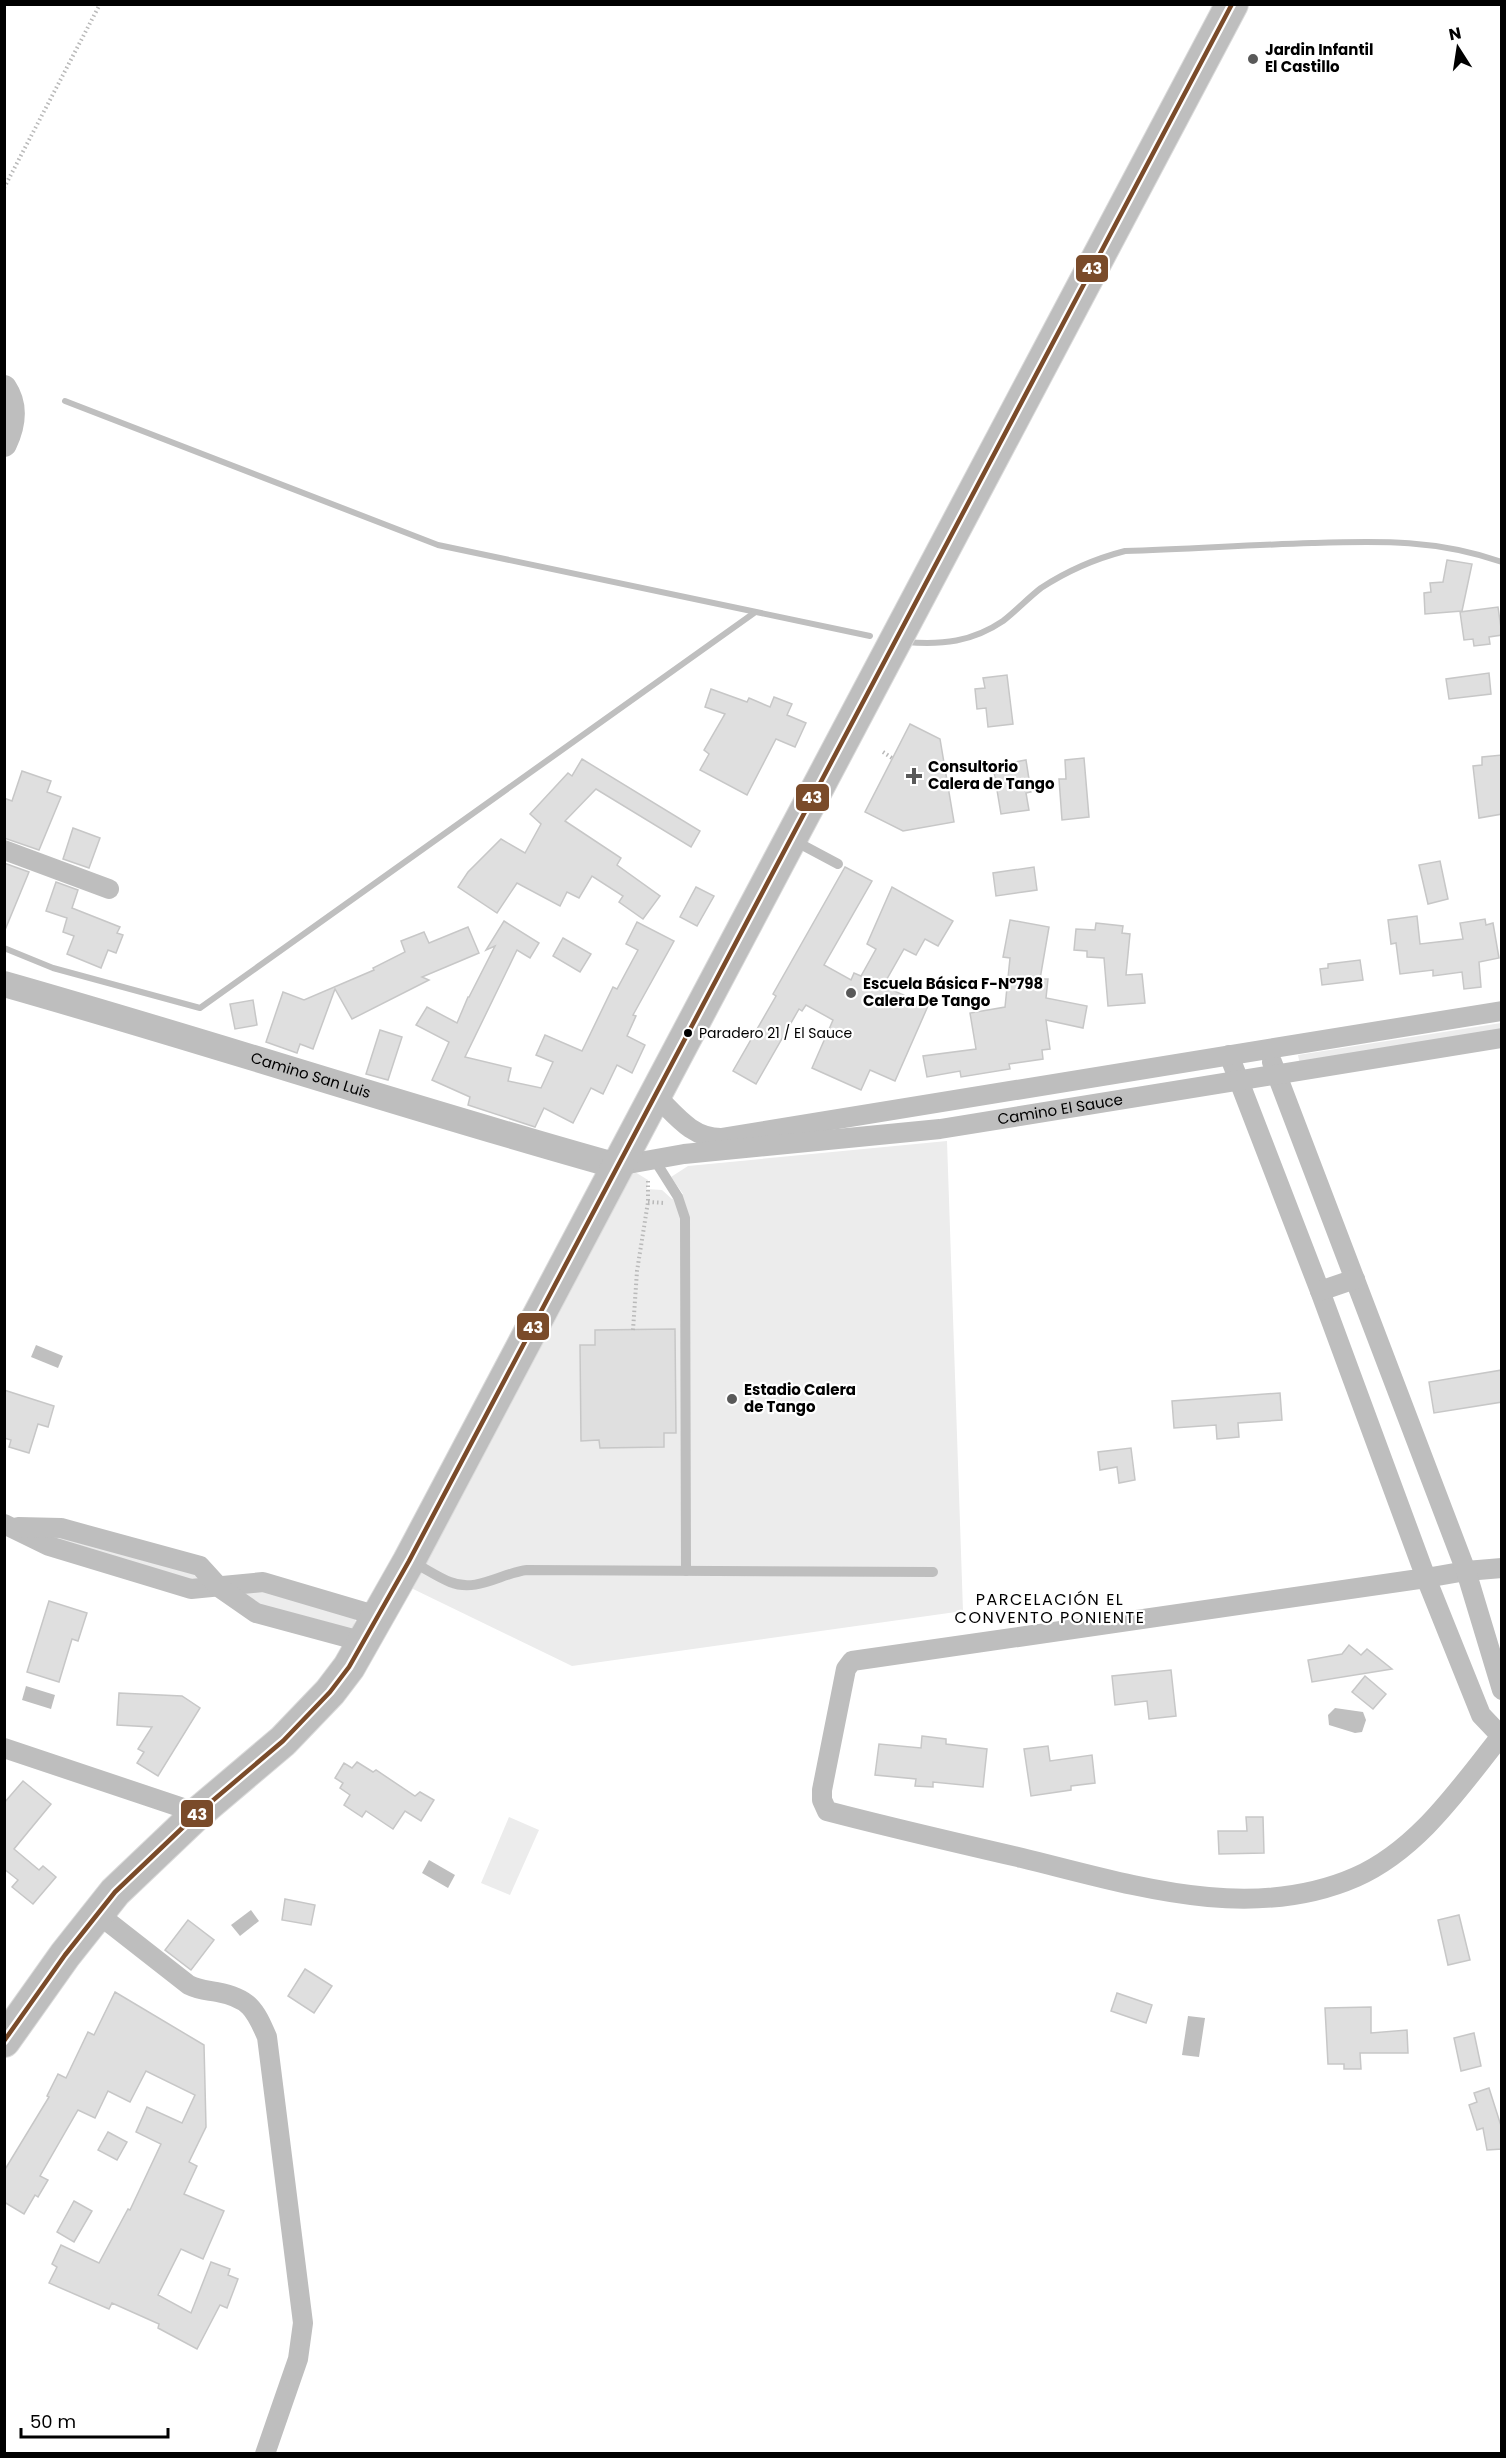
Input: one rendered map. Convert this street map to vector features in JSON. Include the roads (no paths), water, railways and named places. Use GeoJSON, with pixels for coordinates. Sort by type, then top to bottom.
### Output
{"type":"FeatureCollection","features":[{"type":"Feature","properties":{"kind":"main road"},"geometry":{"type":"LineString","coordinates":[[4,2041],[97,1913],[135,1871],[198,1813],[283,1741],[308,1716],[330,1692],[371,1629],[792,839],[1232,4]]}},
{"type":"Feature","properties":{"kind":"street"},"geometry":{"type":"LineString","coordinates":[[4,388],[9,396],[13,417],[4,444]]}},
{"type":"Feature","properties":{"kind":"street"},"geometry":{"type":"LineString","coordinates":[[4,849],[109,889]]}},
{"type":"Feature","properties":{"kind":"street","name":"Camino San Luis"},"geometry":{"type":"LineString","coordinates":[[4,984],[158,1028],[445,1118],[617,1166]]}},
{"type":"Feature","properties":{"kind":"street","name":"Camino El Sauce"},"geometry":{"type":"LineString","coordinates":[[655,1095],[691,1130],[709,1138],[721,1138],[1502,1011]]}},
{"type":"Feature","properties":{"kind":"street","name":"Camino El Sauce"},"geometry":{"type":"LineString","coordinates":[[617,1166],[684,1154],[940,1129],[1502,1038]]}},
{"type":"Feature","properties":{"kind":"street"},"geometry":{"type":"LineString","coordinates":[[1267,1048],[1466,1570],[1502,1690]]}},
{"type":"Feature","properties":{"kind":"street"},"geometry":{"type":"LineString","coordinates":[[1229,1055],[1320,1291],[1426,1578],[1481,1715],[1502,1736],[1443,1809],[1420,1833],[1390,1856],[1357,1876],[1318,1890],[1274,1898],[1226,1898],[1150,1889],[827,1811],[822,1790],[844,1680],[848,1664],[852,1661],[1426,1578],[1466,1570],[1502,1569]]}},
{"type":"Feature","properties":{"kind":"street"},"geometry":{"type":"LineString","coordinates":[[684,1154],[690,1141],[691,1130]]}},
{"type":"Feature","properties":{"kind":"street"},"geometry":{"type":"LineString","coordinates":[[1320,1291],[1355,1279]]}},
{"type":"Feature","properties":{"kind":"street"},"geometry":{"type":"LineString","coordinates":[[9,1525],[49,1546],[191,1589],[220,1588],[263,1582],[371,1629]]}},
{"type":"Feature","properties":{"kind":"street"},"geometry":{"type":"LineString","coordinates":[[220,1588],[256,1613],[371,1629]]}},
{"type":"Feature","properties":{"kind":"street"},"geometry":{"type":"LineString","coordinates":[[4,1748],[198,1813]]}},
{"type":"Feature","properties":{"kind":"street"},"geometry":{"type":"LineString","coordinates":[[97,1913],[189,1985],[199,1990],[218,1992],[247,2002],[256,2011],[267,2037],[303,2323],[298,2359],[266,2454]]}},
{"type":"Feature","properties":{"kind":"lane"},"geometry":{"type":"LineString","coordinates":[[792,839],[838,864]]}},
{"type":"Feature","properties":{"kind":"lane"},"geometry":{"type":"LineString","coordinates":[[654,1159],[678,1197],[685,1218],[686,1571]]}},
{"type":"Feature","properties":{"kind":"lane"},"geometry":{"type":"LineString","coordinates":[[409,1561],[450,1582],[468,1585],[478,1585],[513,1572],[527,1570],[933,1572]]}},
{"type":"Feature","properties":{"kind":"waterway"},"geometry":{"type":"LineString","coordinates":[[65,401],[438,545],[870,636]]}},
{"type":"Feature","properties":{"kind":"waterway"},"geometry":{"type":"LineString","coordinates":[[906,642],[944,642],[980,634],[1003,621],[1041,588],[1061,576],[1081,566],[1125,551],[1385,542],[1431,545],[1478,554],[1502,562]]}},
{"type":"Feature","properties":{"kind":"waterway"},"geometry":{"type":"LineString","coordinates":[[4,948],[53,968],[200,1008],[754,613]]}},
{"type":"Feature","properties":{"kind":"place","name":"Jardin Infantil El Castillo"},"geometry":{"type":"Point","coordinates":[1253,59]}},
{"type":"Feature","properties":{"kind":"place","name":"Consultorio Calera de Tango"},"geometry":{"type":"Point","coordinates":[914,776]}},
{"type":"Feature","properties":{"kind":"place","name":"Escuela Básica F-N°798 Calera De Tango"},"geometry":{"type":"Point","coordinates":[851,993]}},
{"type":"Feature","properties":{"kind":"place","name":"Paradero 21 / El Sauce"},"geometry":{"type":"Point","coordinates":[688,1033]}},
{"type":"Feature","properties":{"kind":"place","name":"Estadio Calera de Tango"},"geometry":{"type":"Point","coordinates":[732,1399]}},
{"type":"Feature","properties":{"kind":"district","name":"PARCELACIÓN EL CONVENTO PONIENTE"},"geometry":{"type":"Point","coordinates":[1050,1608]}}]}
